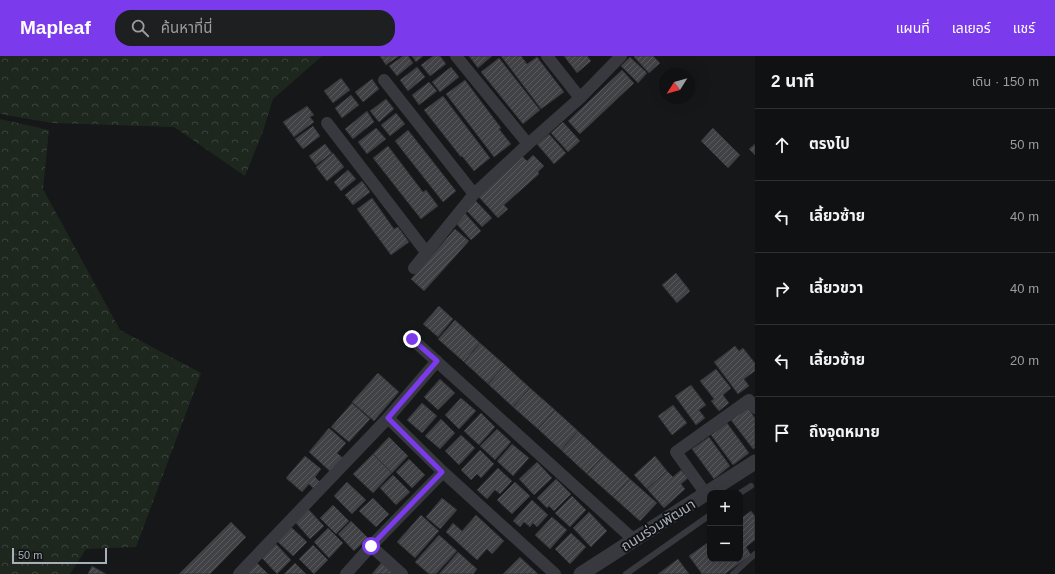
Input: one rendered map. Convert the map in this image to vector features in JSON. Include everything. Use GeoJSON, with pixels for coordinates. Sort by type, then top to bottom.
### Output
{"type":"FeatureCollection","features":[{"type":"Feature","properties":{"kind":"street"},"geometry":{"type":"LineString","coordinates":[[456,56],[528,144]]}},
{"type":"Feature","properties":{"kind":"street"},"geometry":{"type":"LineString","coordinates":[[547,56],[580,98]]}},
{"type":"Feature","properties":{"kind":"street"},"geometry":{"type":"LineString","coordinates":[[414,268],[474,194],[580,98],[621,56]]}},
{"type":"Feature","properties":{"kind":"street"},"geometry":{"type":"LineString","coordinates":[[384,80],[474,194]]}},
{"type":"Feature","properties":{"kind":"street"},"geometry":{"type":"LineString","coordinates":[[328,123],[426,252]]}},
{"type":"Feature","properties":{"kind":"street"},"geometry":{"type":"LineString","coordinates":[[412,339],[634,540]]}},
{"type":"Feature","properties":{"kind":"street"},"geometry":{"type":"LineString","coordinates":[[239,574],[388,418],[437,361]]}},
{"type":"Feature","properties":{"kind":"street"},"geometry":{"type":"LineString","coordinates":[[715,490],[676,452],[749,400],[755,408]]}},
{"type":"Feature","properties":{"kind":"street"},"geometry":{"type":"LineString","coordinates":[[388,418],[442,472],[555,574]]}},
{"type":"Feature","properties":{"kind":"street","name":"ถนนร่วมพัฒนา"},"geometry":{"type":"LineString","coordinates":[[717,490],[755,462]]}},
{"type":"Feature","properties":{"kind":"street"},"geometry":{"type":"LineString","coordinates":[[346,574],[442,472]]}},
{"type":"Feature","properties":{"kind":"street","name":"ถนนร่วมพัฒนา"},"geometry":{"type":"LineString","coordinates":[[581,574],[707,496]]}},
{"type":"Feature","properties":{"kind":"street"},"geometry":{"type":"LineString","coordinates":[[371,546],[402,574]]}},
{"type":"Feature","properties":{"kind":"lane"},"geometry":{"type":"LineString","coordinates":[[743,492],[751,486]]}},
{"type":"Feature","properties":{"kind":"lane"},"geometry":{"type":"LineString","coordinates":[[626,574],[707,517]]}},
{"type":"Feature","properties":{"kind":"lane"},"geometry":{"type":"LineString","coordinates":[[733,574],[755,554]]}},
{"type":"Feature","properties":{"kind":"green space"},"geometry":{"type":"Polygon","coordinates":[[[0,56],[322,56],[273,99],[263,131],[245,176],[174,127],[52,123],[0,114],[0,56]]]}},
{"type":"Feature","properties":{"kind":"green space"},"geometry":{"type":"Polygon","coordinates":[[[0,119],[49,130],[43,189],[120,330],[201,373],[136,547],[86,549],[70,574],[0,574],[0,119]]]}},
{"type":"Feature","properties":{"kind":"building"},"geometry":{"type":"Polygon","coordinates":[[[380,56],[399,56],[386,65],[380,56]]]}},
{"type":"Feature","properties":{"kind":"building"},"geometry":{"type":"Polygon","coordinates":[[[403,56],[408,56],[413,63],[397,76],[389,66],[403,56]]]}},
{"type":"Feature","properties":{"kind":"building"},"geometry":{"type":"Polygon","coordinates":[[[412,56],[423,56],[416,62],[412,56]]]}},
{"type":"Feature","properties":{"kind":"building"},"geometry":{"type":"Polygon","coordinates":[[[433,56],[440,56],[446,64],[430,76],[421,65],[433,56]]]}},
{"type":"Feature","properties":{"kind":"building"},"geometry":{"type":"Polygon","coordinates":[[[469,56],[492,56],[478,68],[469,56]]]}},
{"type":"Feature","properties":{"kind":"building"},"geometry":{"type":"Polygon","coordinates":[[[501,56],[521,56],[527,64],[537,57],[564,92],[541,109],[501,56]]]}},
{"type":"Feature","properties":{"kind":"building"},"geometry":{"type":"Polygon","coordinates":[[[564,56],[587,56],[591,61],[577,73],[564,56]]]}},
{"type":"Feature","properties":{"kind":"building"},"geometry":{"type":"Polygon","coordinates":[[[653,56],[660,63],[649,73],[634,57],[653,56]]]}},
{"type":"Feature","properties":{"kind":"building"},"geometry":{"type":"Polygon","coordinates":[[[630,57],[647,73],[638,83],[621,66],[630,57]]]}},
{"type":"Feature","properties":{"kind":"building"},"geometry":{"type":"Polygon","coordinates":[[[499,58],[540,110],[523,124],[481,72],[499,58]]]}},
{"type":"Feature","properties":{"kind":"building"},"geometry":{"type":"Polygon","coordinates":[[[417,67],[425,77],[408,91],[400,80],[417,67]]]}},
{"type":"Feature","properties":{"kind":"building"},"geometry":{"type":"Polygon","coordinates":[[[451,67],[459,77],[440,92],[432,82],[451,67]]]}},
{"type":"Feature","properties":{"kind":"building"},"geometry":{"type":"Polygon","coordinates":[[[622,70],[634,83],[580,134],[568,121],[622,70]]]}},
{"type":"Feature","properties":{"kind":"building"},"geometry":{"type":"Polygon","coordinates":[[[341,78],[350,90],[333,103],[324,91],[341,78]]]}},
{"type":"Feature","properties":{"kind":"building"},"geometry":{"type":"Polygon","coordinates":[[[372,79],[379,89],[363,102],[355,92],[372,79]]]}},
{"type":"Feature","properties":{"kind":"building"},"geometry":{"type":"Polygon","coordinates":[[[465,80],[501,128],[499,129],[511,144],[494,157],[446,94],[465,80]]]}},
{"type":"Feature","properties":{"kind":"building"},"geometry":{"type":"Polygon","coordinates":[[[429,82],[437,91],[419,105],[412,95],[429,82]]]}},
{"type":"Feature","properties":{"kind":"building"},"geometry":{"type":"Polygon","coordinates":[[[351,95],[359,105],[342,118],[335,108],[351,95]]]}},
{"type":"Feature","properties":{"kind":"building"},"geometry":{"type":"Polygon","coordinates":[[[443,96],[490,158],[474,171],[424,110],[443,96]]]}},
{"type":"Feature","properties":{"kind":"building"},"geometry":{"type":"Polygon","coordinates":[[[386,99],[394,109],[379,122],[370,111],[386,99]]]}},
{"type":"Feature","properties":{"kind":"building"},"geometry":{"type":"Polygon","coordinates":[[[307,106],[314,115],[310,117],[314,122],[294,137],[283,122],[307,106]]]}},
{"type":"Feature","properties":{"kind":"building"},"geometry":{"type":"Polygon","coordinates":[[[367,111],[374,122],[353,139],[345,129],[367,111]]]}},
{"type":"Feature","properties":{"kind":"building"},"geometry":{"type":"Polygon","coordinates":[[[396,113],[405,124],[390,136],[381,125],[396,113]]]}},
{"type":"Feature","properties":{"kind":"building"},"geometry":{"type":"Polygon","coordinates":[[[563,122],[580,141],[568,152],[551,133],[563,122]]]}},
{"type":"Feature","properties":{"kind":"building"},"geometry":{"type":"Polygon","coordinates":[[[313,126],[320,136],[303,149],[295,139],[313,126]]]}},
{"type":"Feature","properties":{"kind":"building"},"geometry":{"type":"Polygon","coordinates":[[[376,128],[386,139],[367,154],[358,142],[376,128]]]}},
{"type":"Feature","properties":{"kind":"building"},"geometry":{"type":"Polygon","coordinates":[[[713,128],[740,155],[728,168],[701,141],[713,128]]]}},
{"type":"Feature","properties":{"kind":"building"},"geometry":{"type":"Polygon","coordinates":[[[408,130],[456,191],[443,202],[395,141],[408,130]]]}},
{"type":"Feature","properties":{"kind":"building"},"geometry":{"type":"Polygon","coordinates":[[[549,134],[566,153],[554,164],[537,144],[549,134]]]}},
{"type":"Feature","properties":{"kind":"building"},"geometry":{"type":"Polygon","coordinates":[[[325,144],[332,153],[316,165],[309,156],[325,144]]]}},
{"type":"Feature","properties":{"kind":"building"},"geometry":{"type":"Polygon","coordinates":[[[755,144],[755,155],[749,149],[755,144]]]}},
{"type":"Feature","properties":{"kind":"building"},"geometry":{"type":"Polygon","coordinates":[[[388,146],[423,192],[426,190],[438,206],[421,219],[373,158],[388,146]]]}},
{"type":"Feature","properties":{"kind":"building"},"geometry":{"type":"Polygon","coordinates":[[[333,153],[344,167],[327,181],[316,167],[333,153]]]}},
{"type":"Feature","properties":{"kind":"building"},"geometry":{"type":"Polygon","coordinates":[[[521,155],[527,161],[533,155],[544,166],[538,172],[539,174],[504,205],[508,209],[498,218],[477,195],[521,155]]]}},
{"type":"Feature","properties":{"kind":"building"},"geometry":{"type":"Polygon","coordinates":[[[348,170],[356,179],[341,191],[334,182],[348,170]]]}},
{"type":"Feature","properties":{"kind":"building"},"geometry":{"type":"Polygon","coordinates":[[[362,181],[370,192],[353,205],[345,195],[362,181]]]}},
{"type":"Feature","properties":{"kind":"building"},"geometry":{"type":"Polygon","coordinates":[[[372,198],[394,229],[398,227],[409,242],[391,255],[357,209],[372,198]]]}},
{"type":"Feature","properties":{"kind":"building"},"geometry":{"type":"Polygon","coordinates":[[[475,200],[492,218],[482,227],[465,209],[475,200]]]}},
{"type":"Feature","properties":{"kind":"building"},"geometry":{"type":"Polygon","coordinates":[[[464,212],[481,231],[471,240],[454,221],[464,212]]]}},
{"type":"Feature","properties":{"kind":"building"},"geometry":{"type":"Polygon","coordinates":[[[455,229],[469,241],[424,291],[411,279],[455,229]]]}},
{"type":"Feature","properties":{"kind":"building"},"geometry":{"type":"Polygon","coordinates":[[[676,273],[690,291],[677,303],[662,285],[676,273]]]}},
{"type":"Feature","properties":{"kind":"building"},"geometry":{"type":"Polygon","coordinates":[[[439,306],[453,319],[438,337],[423,324],[439,306]]]}},
{"type":"Feature","properties":{"kind":"building"},"geometry":{"type":"Polygon","coordinates":[[[455,320],[480,343],[464,362],[438,339],[455,320]]]}},
{"type":"Feature","properties":{"kind":"building"},"geometry":{"type":"Polygon","coordinates":[[[480,343],[505,365],[488,384],[464,362],[480,343]]]}},
{"type":"Feature","properties":{"kind":"building"},"geometry":{"type":"Polygon","coordinates":[[[735,346],[739,351],[743,348],[755,363],[755,371],[744,379],[749,386],[738,394],[714,362],[735,346]]]}},
{"type":"Feature","properties":{"kind":"building"},"geometry":{"type":"Polygon","coordinates":[[[505,365],[530,388],[513,407],[488,384],[505,365]]]}},
{"type":"Feature","properties":{"kind":"building"},"geometry":{"type":"Polygon","coordinates":[[[716,369],[731,388],[723,395],[729,403],[719,411],[711,401],[714,399],[700,381],[716,369]]]}},
{"type":"Feature","properties":{"kind":"building"},"geometry":{"type":"Polygon","coordinates":[[[378,373],[399,392],[374,421],[352,402],[378,373]]]}},
{"type":"Feature","properties":{"kind":"building"},"geometry":{"type":"Polygon","coordinates":[[[440,379],[455,393],[438,410],[424,397],[440,379]]]}},
{"type":"Feature","properties":{"kind":"building"},"geometry":{"type":"Polygon","coordinates":[[[691,385],[706,405],[699,410],[705,418],[696,425],[675,396],[691,385]]]}},
{"type":"Feature","properties":{"kind":"building"},"geometry":{"type":"Polygon","coordinates":[[[530,388],[555,410],[538,429],[513,407],[530,388]]]}},
{"type":"Feature","properties":{"kind":"building"},"geometry":{"type":"Polygon","coordinates":[[[461,398],[476,411],[459,429],[445,415],[461,398]]]}},
{"type":"Feature","properties":{"kind":"building"},"geometry":{"type":"Polygon","coordinates":[[[352,403],[370,419],[349,442],[331,427],[352,403]]]}},
{"type":"Feature","properties":{"kind":"building"},"geometry":{"type":"Polygon","coordinates":[[[422,403],[437,416],[422,433],[407,420],[422,403]]]}},
{"type":"Feature","properties":{"kind":"building"},"geometry":{"type":"Polygon","coordinates":[[[673,405],[687,423],[672,435],[658,416],[673,405]]]}},
{"type":"Feature","properties":{"kind":"building"},"geometry":{"type":"Polygon","coordinates":[[[748,408],[755,418],[755,448],[753,449],[731,420],[748,408]]]}},
{"type":"Feature","properties":{"kind":"building"},"geometry":{"type":"Polygon","coordinates":[[[555,410],[578,431],[561,450],[538,429],[555,410]]]}},
{"type":"Feature","properties":{"kind":"building"},"geometry":{"type":"Polygon","coordinates":[[[481,413],[495,427],[479,445],[464,431],[481,413]]]}},
{"type":"Feature","properties":{"kind":"building"},"geometry":{"type":"Polygon","coordinates":[[[441,419],[455,433],[440,449],[425,436],[441,419]]]}},
{"type":"Feature","properties":{"kind":"building"},"geometry":{"type":"Polygon","coordinates":[[[727,423],[749,453],[733,465],[711,435],[727,423]]]}},
{"type":"Feature","properties":{"kind":"building"},"geometry":{"type":"Polygon","coordinates":[[[329,428],[346,443],[337,453],[344,459],[332,473],[309,452],[329,428]]]}},
{"type":"Feature","properties":{"kind":"building"},"geometry":{"type":"Polygon","coordinates":[[[497,429],[511,442],[495,460],[480,446],[497,429]]]}},
{"type":"Feature","properties":{"kind":"building"},"geometry":{"type":"Polygon","coordinates":[[[578,431],[604,455],[587,474],[561,450],[578,431]]]}},
{"type":"Feature","properties":{"kind":"building"},"geometry":{"type":"Polygon","coordinates":[[[461,435],[475,448],[459,465],[445,451],[461,435]]]}},
{"type":"Feature","properties":{"kind":"building"},"geometry":{"type":"Polygon","coordinates":[[[389,437],[408,456],[392,473],[373,454],[389,437]]]}},
{"type":"Feature","properties":{"kind":"building"},"geometry":{"type":"Polygon","coordinates":[[[709,437],[730,466],[714,479],[692,449],[709,437]]]}},
{"type":"Feature","properties":{"kind":"building"},"geometry":{"type":"Polygon","coordinates":[[[512,444],[529,458],[513,476],[497,461],[512,444]]]}},
{"type":"Feature","properties":{"kind":"building"},"geometry":{"type":"Polygon","coordinates":[[[480,450],[494,464],[481,478],[477,474],[471,480],[461,470],[480,450]]]}},
{"type":"Feature","properties":{"kind":"building"},"geometry":{"type":"Polygon","coordinates":[[[373,454],[392,473],[373,493],[353,474],[373,454]]]}},
{"type":"Feature","properties":{"kind":"building"},"geometry":{"type":"Polygon","coordinates":[[[604,455],[630,479],[613,497],[587,474],[604,455]]]}},
{"type":"Feature","properties":{"kind":"building"},"geometry":{"type":"Polygon","coordinates":[[[305,456],[321,469],[315,477],[320,482],[314,489],[309,484],[302,492],[286,478],[305,456]]]}},
{"type":"Feature","properties":{"kind":"building"},"geometry":{"type":"Polygon","coordinates":[[[655,456],[667,471],[647,489],[634,475],[655,456]]]}},
{"type":"Feature","properties":{"kind":"building"},"geometry":{"type":"Polygon","coordinates":[[[409,459],[425,475],[412,488],[396,472],[409,459]]]}},
{"type":"Feature","properties":{"kind":"building"},"geometry":{"type":"Polygon","coordinates":[[[537,462],[552,478],[534,495],[519,479],[537,462]]]}},
{"type":"Feature","properties":{"kind":"building"},"geometry":{"type":"Polygon","coordinates":[[[498,468],[512,481],[500,494],[495,490],[487,499],[477,490],[498,468]]]}},
{"type":"Feature","properties":{"kind":"building"},"geometry":{"type":"Polygon","coordinates":[[[681,470],[688,478],[681,484],[685,489],[664,508],[647,489],[667,471],[673,477],[681,470]]]}},
{"type":"Feature","properties":{"kind":"building"},"geometry":{"type":"Polygon","coordinates":[[[393,475],[410,492],[396,505],[380,488],[393,475]]]}},
{"type":"Feature","properties":{"kind":"building"},"geometry":{"type":"Polygon","coordinates":[[[556,479],[571,494],[554,511],[549,506],[547,508],[537,498],[556,479]]]}},
{"type":"Feature","properties":{"kind":"building"},"geometry":{"type":"Polygon","coordinates":[[[630,479],[657,503],[640,521],[613,497],[630,479]]]}},
{"type":"Feature","properties":{"kind":"building"},"geometry":{"type":"Polygon","coordinates":[[[347,482],[366,500],[352,514],[334,496],[347,482]]]}},
{"type":"Feature","properties":{"kind":"building"},"geometry":{"type":"Polygon","coordinates":[[[515,482],[530,496],[512,514],[497,500],[515,482]]]}},
{"type":"Feature","properties":{"kind":"building"},"geometry":{"type":"Polygon","coordinates":[[[572,496],[586,510],[570,527],[555,513],[572,496]]]}},
{"type":"Feature","properties":{"kind":"building"},"geometry":{"type":"Polygon","coordinates":[[[373,498],[389,514],[376,527],[359,511],[373,498]]]}},
{"type":"Feature","properties":{"kind":"building"},"geometry":{"type":"Polygon","coordinates":[[[442,498],[457,510],[440,529],[426,517],[442,498]]]}},
{"type":"Feature","properties":{"kind":"building"},"geometry":{"type":"Polygon","coordinates":[[[532,500],[548,515],[537,527],[533,523],[530,527],[524,522],[520,527],[513,521],[532,500]]]}},
{"type":"Feature","properties":{"kind":"building"},"geometry":{"type":"Polygon","coordinates":[[[333,505],[349,521],[336,534],[320,518],[333,505]]]}},
{"type":"Feature","properties":{"kind":"building"},"geometry":{"type":"Polygon","coordinates":[[[308,509],[324,526],[310,539],[295,522],[308,509]]]}},
{"type":"Feature","properties":{"kind":"building"},"geometry":{"type":"Polygon","coordinates":[[[751,511],[755,516],[755,540],[746,547],[751,555],[743,561],[743,526],[743,517],[751,511]]]}},
{"type":"Feature","properties":{"kind":"building"},"geometry":{"type":"Polygon","coordinates":[[[589,512],[607,531],[591,547],[573,528],[589,512]]]}},
{"type":"Feature","properties":{"kind":"building"},"geometry":{"type":"Polygon","coordinates":[[[421,515],[439,531],[415,558],[397,542],[421,515]]]}},
{"type":"Feature","properties":{"kind":"building"},"geometry":{"type":"Polygon","coordinates":[[[476,515],[504,541],[492,554],[487,549],[477,560],[446,532],[453,523],[462,531],[476,515]]]}},
{"type":"Feature","properties":{"kind":"building"},"geometry":{"type":"Polygon","coordinates":[[[552,517],[567,530],[550,549],[535,535],[552,517]]]}},
{"type":"Feature","properties":{"kind":"building"},"geometry":{"type":"Polygon","coordinates":[[[351,521],[368,538],[354,551],[338,534],[351,521]]]}},
{"type":"Feature","properties":{"kind":"building"},"geometry":{"type":"Polygon","coordinates":[[[231,522],[246,537],[210,574],[179,574],[231,522]]]}},
{"type":"Feature","properties":{"kind":"building"},"geometry":{"type":"Polygon","coordinates":[[[291,527],[307,542],[293,556],[277,541],[291,527]]]}},
{"type":"Feature","properties":{"kind":"building"},"geometry":{"type":"Polygon","coordinates":[[[328,528],[343,543],[329,558],[314,542],[328,528]]]}},
{"type":"Feature","properties":{"kind":"building"},"geometry":{"type":"Polygon","coordinates":[[[571,533],[586,547],[570,564],[555,549],[571,533]]]}},
{"type":"Feature","properties":{"kind":"building"},"geometry":{"type":"Polygon","coordinates":[[[439,535],[457,551],[436,574],[429,574],[415,562],[439,535]]]}},
{"type":"Feature","properties":{"kind":"building"},"geometry":{"type":"Polygon","coordinates":[[[707,543],[707,562],[741,562],[725,574],[702,574],[689,556],[707,543]]]}},
{"type":"Feature","properties":{"kind":"building"},"geometry":{"type":"Polygon","coordinates":[[[276,544],[291,560],[277,574],[262,558],[276,544]]]}},
{"type":"Feature","properties":{"kind":"building"},"geometry":{"type":"Polygon","coordinates":[[[313,545],[328,560],[314,574],[299,559],[313,545]]]}},
{"type":"Feature","properties":{"kind":"building"},"geometry":{"type":"Polygon","coordinates":[[[458,552],[477,569],[473,574],[439,574],[458,552]]]}},
{"type":"Feature","properties":{"kind":"building"},"geometry":{"type":"Polygon","coordinates":[[[520,557],[538,574],[503,574],[520,557]]]}},
{"type":"Feature","properties":{"kind":"building"},"geometry":{"type":"Polygon","coordinates":[[[678,559],[689,574],[658,574],[678,559]]]}},
{"type":"Feature","properties":{"kind":"building"},"geometry":{"type":"Polygon","coordinates":[[[256,562],[268,574],[245,574],[256,562]]]}},
{"type":"Feature","properties":{"kind":"building"},"geometry":{"type":"Polygon","coordinates":[[[382,562],[396,574],[372,574],[382,562]]]}},
{"type":"Feature","properties":{"kind":"building"},"geometry":{"type":"Polygon","coordinates":[[[295,563],[306,574],[284,574],[295,563]]]}},
{"type":"Feature","properties":{"kind":"building"},"geometry":{"type":"Polygon","coordinates":[[[92,566],[106,574],[88,574],[92,566]]]}},
{"type":"Feature","properties":{"kind":"route"},"geometry":{"type":"LineString","coordinates":[[371,546],[442,472],[388,418],[437,361],[412,339]]}}]}
